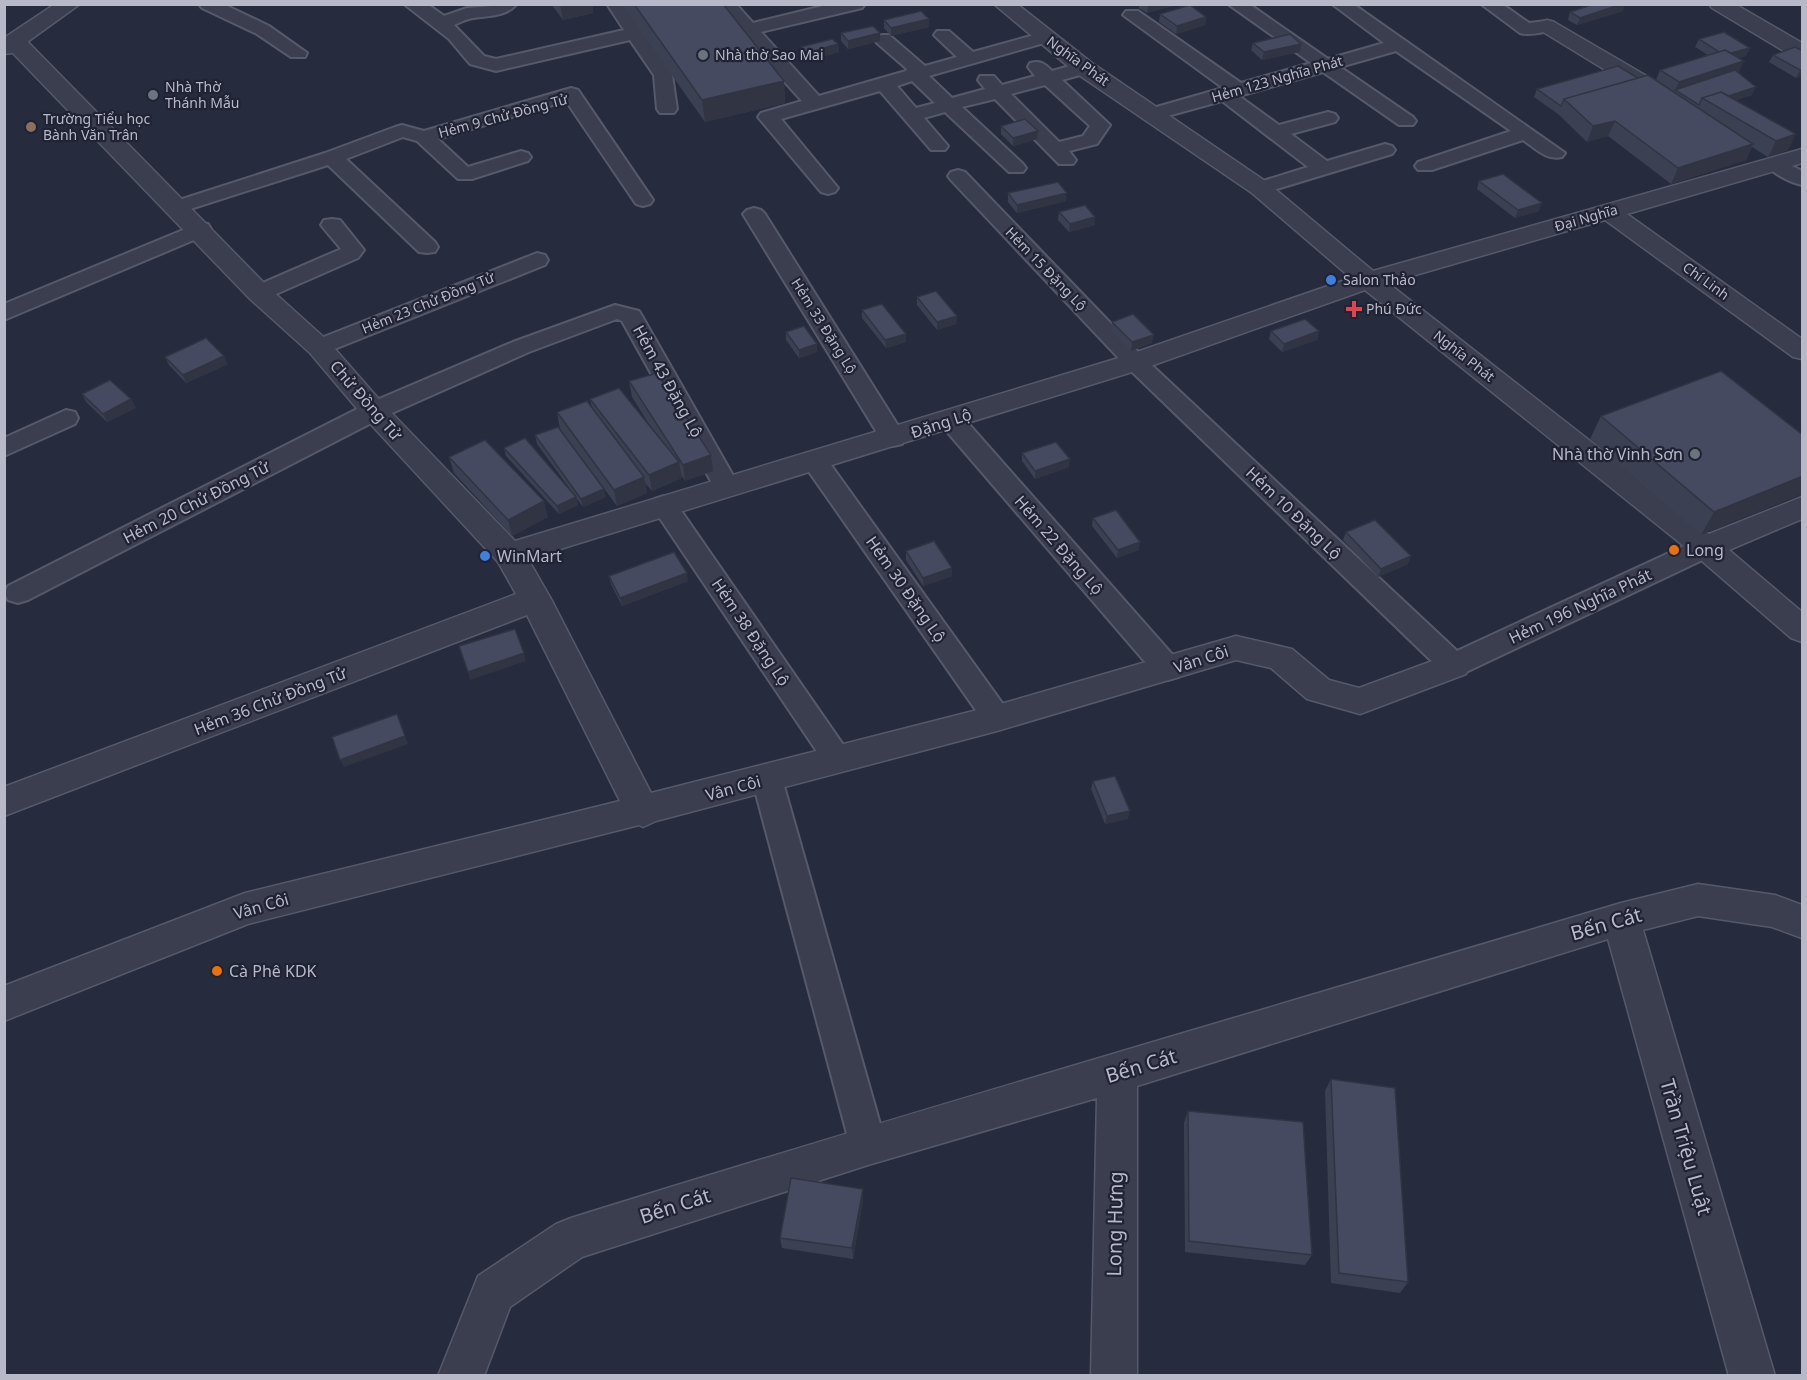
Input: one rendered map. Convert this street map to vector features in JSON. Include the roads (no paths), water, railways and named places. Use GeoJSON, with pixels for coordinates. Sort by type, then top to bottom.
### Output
{"type":"FeatureCollection","features":[{"type":"Feature","properties":{"kind":"street"},"geometry":{"type":"LineString","coordinates":[[10,45],[70,4]]}},
{"type":"Feature","properties":{"kind":"street"},"geometry":{"type":"LineString","coordinates":[[1719,4],[1803,52]]}},
{"type":"Feature","properties":{"kind":"street","name":"Nghĩa Phát"},"geometry":{"type":"LineString","coordinates":[[1014,6],[1045,37],[1084,68],[1260,188],[1369,280],[1706,547],[1803,630]]}},
{"type":"Feature","properties":{"kind":"street"},"geometry":{"type":"LineString","coordinates":[[1547,26],[1677,104]]}},
{"type":"Feature","properties":{"kind":"street","name":"Chử Đồng Tử"},"geometry":{"type":"LineString","coordinates":[[10,45],[177,207],[259,292],[319,347],[374,411],[509,554],[535,599],[643,812]]}},
{"type":"Feature","properties":{"kind":"street"},"geometry":{"type":"LineString","coordinates":[[1747,146],[1776,164]]}},
{"type":"Feature","properties":{"kind":"street","name":"Đại Nghĩa"},"geometry":{"type":"LineString","coordinates":[[1369,280],[1803,156]]}},
{"type":"Feature","properties":{"kind":"street","name":"Chí Linh"},"geometry":{"type":"LineString","coordinates":[[1609,212],[1803,351]]}},
{"type":"Feature","properties":{"kind":"street","name":"Đặng Lộ"},"geometry":{"type":"LineString","coordinates":[[509,554],[1135,362],[1369,280]]}},
{"type":"Feature","properties":{"kind":"street"},"geometry":{"type":"LineString","coordinates":[[1706,547],[1803,507]]}},
{"type":"Feature","properties":{"kind":"street","name":"Hẻm 36 Chử Đồng Tử"},"geometry":{"type":"LineString","coordinates":[[4,802],[535,599]]}},
{"type":"Feature","properties":{"kind":"street","name":"Vân Côi"},"geometry":{"type":"LineString","coordinates":[[4,1004],[245,909],[643,812],[997,718],[1236,648],[1281,657],[1318,690],[1360,701],[1454,665]]}},
{"type":"Feature","properties":{"kind":"street","name":"Bến Cát"},"geometry":{"type":"LineString","coordinates":[[461,1376],[494,1292],[572,1239],[868,1145],[1117,1073],[1621,919],[1698,900],[1775,911],[1803,922]]}},
{"type":"Feature","properties":{"kind":"street","name":"Trần Triệu Luật"},"geometry":{"type":"LineString","coordinates":[[1621,919],[1752,1376]]}},
{"type":"Feature","properties":{"kind":"street","name":"Long Hưng"},"geometry":{"type":"LineString","coordinates":[[1114,1376],[1117,1073]]}},
{"type":"Feature","properties":{"kind":"lane"},"geometry":{"type":"LineString","coordinates":[[208,4],[263,30],[298,53]]}},
{"type":"Feature","properties":{"kind":"lane"},"geometry":{"type":"LineString","coordinates":[[413,4],[432,15],[477,60],[496,65],[635,33]]}},
{"type":"Feature","properties":{"kind":"lane"},"geometry":{"type":"LineString","coordinates":[[441,24],[467,13],[486,13],[508,4]]}},
{"type":"Feature","properties":{"kind":"lane"},"geometry":{"type":"LineString","coordinates":[[616,4],[663,75],[667,109]]}},
{"type":"Feature","properties":{"kind":"lane"},"geometry":{"type":"LineString","coordinates":[[726,4],[814,103]]}},
{"type":"Feature","properties":{"kind":"lane"},"geometry":{"type":"LineString","coordinates":[[747,30],[856,4]]}},
{"type":"Feature","properties":{"kind":"lane"},"geometry":{"type":"LineString","coordinates":[[1237,4],[1406,121]]}},
{"type":"Feature","properties":{"kind":"lane"},"geometry":{"type":"LineString","coordinates":[[1341,4],[1555,153]]}},
{"type":"Feature","properties":{"kind":"lane"},"geometry":{"type":"LineString","coordinates":[[1490,4],[1526,29],[1547,26]]}},
{"type":"Feature","properties":{"kind":"lane"},"geometry":{"type":"LineString","coordinates":[[1132,15],[1232,92],[1276,132],[1324,169]]}},
{"type":"Feature","properties":{"kind":"lane"},"geometry":{"type":"LineString","coordinates":[[943,36],[1061,154],[1090,140],[1100,125],[1013,46]]}},
{"type":"Feature","properties":{"kind":"lane"},"geometry":{"type":"LineString","coordinates":[[828,188],[768,117],[917,72],[1045,37]]}},
{"type":"Feature","properties":{"kind":"lane"},"geometry":{"type":"LineString","coordinates":[[883,39],[949,106],[1016,168]]}},
{"type":"Feature","properties":{"kind":"lane","name":"Hẻm 123 Nghĩa Phát"},"geometry":{"type":"LineString","coordinates":[[1153,114],[1400,44]]}},
{"type":"Feature","properties":{"kind":"lane"},"geometry":{"type":"LineString","coordinates":[[545,53],[563,81]]}},
{"type":"Feature","properties":{"kind":"lane"},"geometry":{"type":"LineString","coordinates":[[914,115],[1084,68]]}},
{"type":"Feature","properties":{"kind":"lane","name":"Hẻm 9 Chử Đồng Tử"},"geometry":{"type":"LineString","coordinates":[[177,207],[332,157],[402,131],[424,137],[563,81],[608,149],[617,157],[643,200]]}},
{"type":"Feature","properties":{"kind":"lane"},"geometry":{"type":"LineString","coordinates":[[884,83],[914,115],[938,146]]}},
{"type":"Feature","properties":{"kind":"lane"},"geometry":{"type":"LineString","coordinates":[[1276,132],[1328,118]]}},
{"type":"Feature","properties":{"kind":"lane"},"geometry":{"type":"LineString","coordinates":[[1425,166],[1525,132]]}},
{"type":"Feature","properties":{"kind":"lane"},"geometry":{"type":"LineString","coordinates":[[424,137],[465,175],[521,157]]}},
{"type":"Feature","properties":{"kind":"lane"},"geometry":{"type":"LineString","coordinates":[[1260,188],[1385,150]]}},
{"type":"Feature","properties":{"kind":"lane"},"geometry":{"type":"LineString","coordinates":[[332,157],[426,247]]}},
{"type":"Feature","properties":{"kind":"lane"},"geometry":{"type":"LineString","coordinates":[[1776,164],[1803,179]]}},
{"type":"Feature","properties":{"kind":"lane","name":"Hẻm 15 Đặng Lộ"},"geometry":{"type":"LineString","coordinates":[[958,176],[1135,362]]}},
{"type":"Feature","properties":{"kind":"lane","name":"Hẻm 33 Đặng Lộ"},"geometry":{"type":"LineString","coordinates":[[754,214],[893,438]]}},
{"type":"Feature","properties":{"kind":"lane"},"geometry":{"type":"LineString","coordinates":[[259,292],[350,253],[353,250],[332,225]]}},
{"type":"Feature","properties":{"kind":"lane"},"geometry":{"type":"LineString","coordinates":[[4,313],[200,230]]}},
{"type":"Feature","properties":{"kind":"lane","name":"Hẻm 23 Chử Đồng Tử"},"geometry":{"type":"LineString","coordinates":[[319,347],[537,260]]}},
{"type":"Feature","properties":{"kind":"lane","name":"Hẻm 43 Đặng Lộ"},"geometry":{"type":"LineString","coordinates":[[374,411],[521,347],[615,312],[631,316],[726,486]]}},
{"type":"Feature","properties":{"kind":"lane","name":"Hẻm 10 Đặng Lộ"},"geometry":{"type":"LineString","coordinates":[[1135,362],[1454,665]]}},
{"type":"Feature","properties":{"kind":"lane","name":"Hẻm 20 Chử Đồng Tử"},"geometry":{"type":"LineString","coordinates":[[18,593],[374,411]]}},
{"type":"Feature","properties":{"kind":"lane"},"geometry":{"type":"LineString","coordinates":[[4,448],[66,418]]}},
{"type":"Feature","properties":{"kind":"lane","name":"Hẻm 22 Đặng Lộ"},"geometry":{"type":"LineString","coordinates":[[951,420],[1168,669]]}},
{"type":"Feature","properties":{"kind":"lane","name":"Hẻm 30 Đặng Lộ"},"geometry":{"type":"LineString","coordinates":[[814,460],[997,718]]}},
{"type":"Feature","properties":{"kind":"lane","name":"Hẻm 38 Đặng Lộ"},"geometry":{"type":"LineString","coordinates":[[664,505],[838,760]]}},
{"type":"Feature","properties":{"kind":"lane","name":"Hẻm 196 Nghĩa Phát"},"geometry":{"type":"LineString","coordinates":[[1454,665],[1706,547]]}},
{"type":"Feature","properties":{"kind":"lane"},"geometry":{"type":"LineString","coordinates":[[767,779],[868,1145]]}},
{"type":"Feature","properties":{"kind":"place","name":"Nhà thờ Sao Mai"},"geometry":{"type":"Point","coordinates":[703,55]}},
{"type":"Feature","properties":{"kind":"place","name":"Nhà Thờ Thánh Mẫu"},"geometry":{"type":"Point","coordinates":[153,95]}},
{"type":"Feature","properties":{"kind":"place","name":"Trường Tiểu học Bành Văn Trân"},"geometry":{"type":"Point","coordinates":[31,127]}},
{"type":"Feature","properties":{"kind":"place","name":"Salon Thảo"},"geometry":{"type":"Point","coordinates":[1331,280]}},
{"type":"Feature","properties":{"kind":"place","name":"Phú Đức"},"geometry":{"type":"Point","coordinates":[1354,309]}},
{"type":"Feature","properties":{"kind":"place","name":"Nhà thờ Vinh Sơn"},"geometry":{"type":"Point","coordinates":[1695,454]}},
{"type":"Feature","properties":{"kind":"place","name":"Long"},"geometry":{"type":"Point","coordinates":[1674,550]}},
{"type":"Feature","properties":{"kind":"place","name":"WinMart"},"geometry":{"type":"Point","coordinates":[485,556]}},
{"type":"Feature","properties":{"kind":"place","name":"Cà Phê KDK"},"geometry":{"type":"Point","coordinates":[217,971]}}]}
